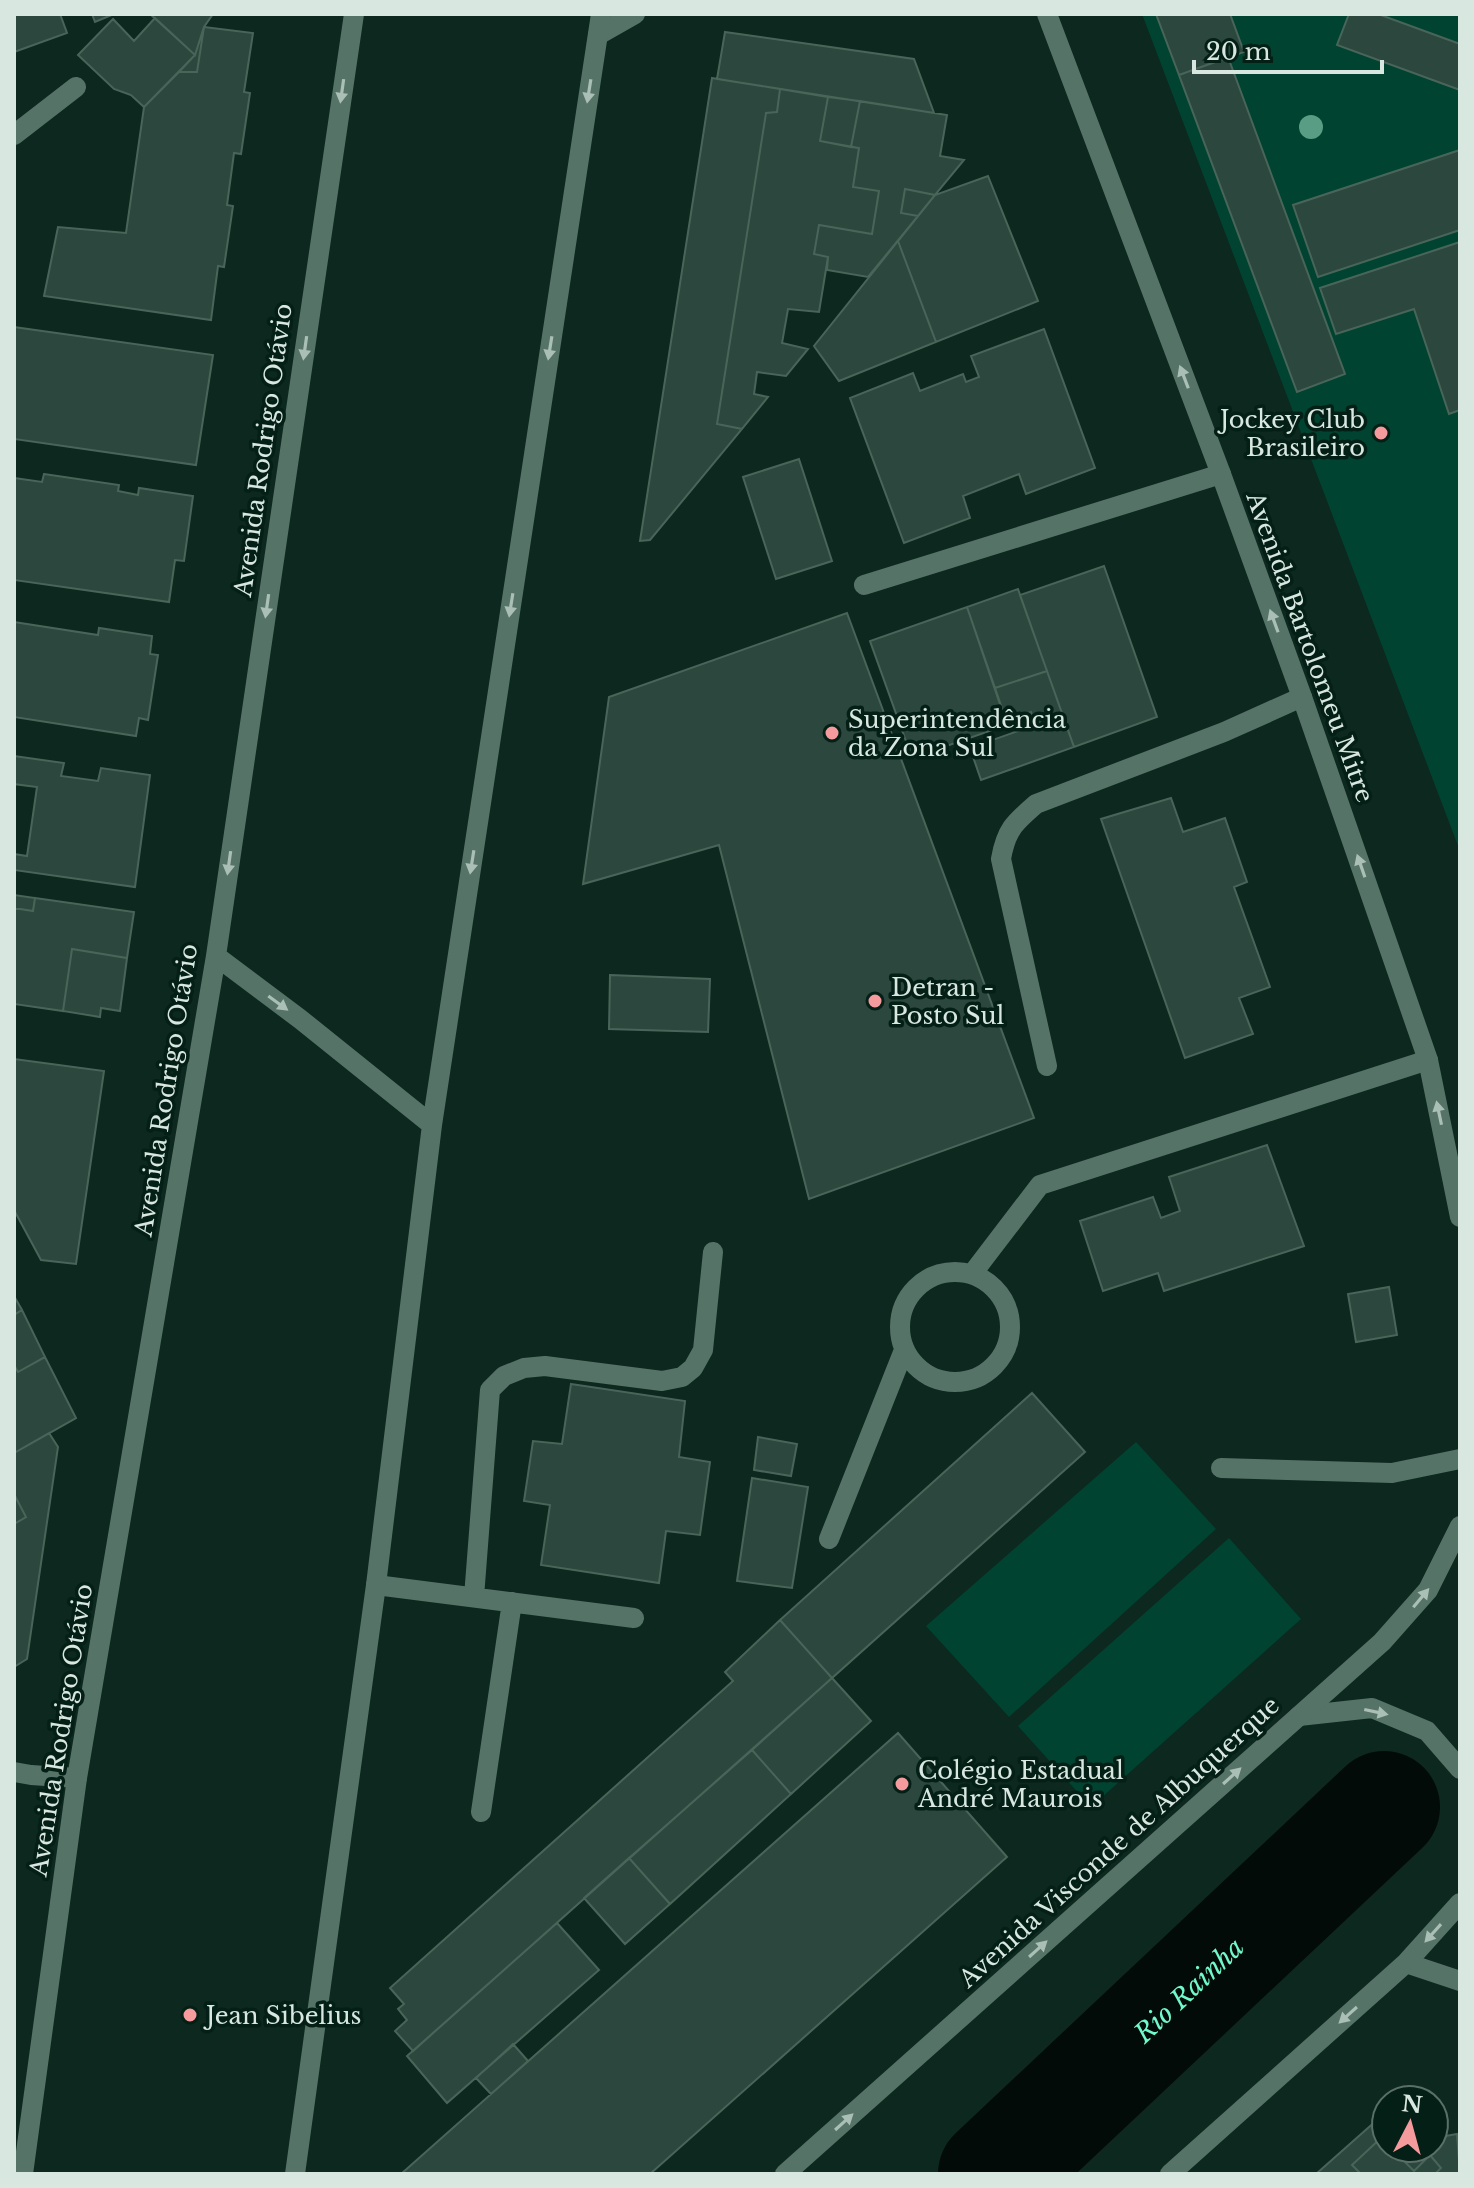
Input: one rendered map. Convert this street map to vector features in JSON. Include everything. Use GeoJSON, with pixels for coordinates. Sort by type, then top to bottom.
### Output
{"type":"FeatureCollection","features":[{"type":"Feature","properties":{"kind":"main road","name":"Avenida Rodrigo Otávio"},"geometry":{"type":"LineString","coordinates":[[23,2174],[77,1778],[216,956],[354,14]]}},
{"type":"Feature","properties":{"kind":"main road"},"geometry":{"type":"LineString","coordinates":[[295,2174],[376,1585],[432,1125],[601,14]]}},
{"type":"Feature","properties":{"kind":"main road"},"geometry":{"type":"LineString","coordinates":[[598,35],[635,14]]}},
{"type":"Feature","properties":{"kind":"main road","name":"Avenida Bartolomeu Mitre"},"geometry":{"type":"LineString","coordinates":[[1047,14],[1221,474],[1428,1060],[1460,1217]]}},
{"type":"Feature","properties":{"kind":"main road"},"geometry":{"type":"LineString","coordinates":[[14,135],[76,87]]}},
{"type":"Feature","properties":{"kind":"main road"},"geometry":{"type":"LineString","coordinates":[[864,585],[1221,474]]}},
{"type":"Feature","properties":{"kind":"main road"},"geometry":{"type":"LineString","coordinates":[[1047,1066],[1001,859],[1004,840],[1016,822],[1036,804],[1224,732],[1302,697]]}},
{"type":"Feature","properties":{"kind":"main road"},"geometry":{"type":"LineString","coordinates":[[216,956],[432,1125]]}},
{"type":"Feature","properties":{"kind":"main road"},"geometry":{"type":"LineString","coordinates":[[972,1274],[1040,1185],[1428,1060]]}},
{"type":"Feature","properties":{"kind":"main road"},"geometry":{"type":"LineString","coordinates":[[474,1597],[490,1390],[504,1376],[524,1368],[545,1366],[662,1381],[682,1377],[693,1368],[703,1350],[713,1252]]}},
{"type":"Feature","properties":{"kind":"main road"},"geometry":{"type":"LineString","coordinates":[[954,1271],[972,1274],[988,1282],[1001,1295],[1008,1313],[1010,1331],[1006,1348],[996,1364],[982,1376],[964,1381],[946,1381],[928,1375],[914,1364],[904,1350],[899,1331],[901,1314],[908,1297],[920,1283],[935,1275],[954,1271]]}},
{"type":"Feature","properties":{"kind":"main road"},"geometry":{"type":"LineString","coordinates":[[829,1539],[904,1350]]}},
{"type":"Feature","properties":{"kind":"main road"},"geometry":{"type":"LineString","coordinates":[[1221,1468],[1392,1473],[1460,1459]]}},
{"type":"Feature","properties":{"kind":"main road","name":"Avenida Visconde de Albuquerque"},"geometry":{"type":"LineString","coordinates":[[785,2174],[1382,1642],[1428,1590],[1460,1526]]}},
{"type":"Feature","properties":{"kind":"main road"},"geometry":{"type":"LineString","coordinates":[[376,1585],[634,1618]]}},
{"type":"Feature","properties":{"kind":"main road"},"geometry":{"type":"LineString","coordinates":[[481,1812],[512,1602]]}},
{"type":"Feature","properties":{"kind":"main road"},"geometry":{"type":"LineString","coordinates":[[1299,1716],[1372,1708],[1427,1731],[1460,1769]]}},
{"type":"Feature","properties":{"kind":"main road"},"geometry":{"type":"LineString","coordinates":[[14,1772],[77,1778]]}},
{"type":"Feature","properties":{"kind":"main road"},"geometry":{"type":"LineString","coordinates":[[1170,2174],[1406,1963],[1460,1903]]}},
{"type":"Feature","properties":{"kind":"main road"},"geometry":{"type":"LineString","coordinates":[[1406,1963],[1460,1981]]}},
{"type":"Feature","properties":{"kind":"green space","name":"Jockey Club Brasileiro"},"geometry":{"type":"Polygon","coordinates":[[[1142,14],[1460,14],[1460,851],[1142,14]]]}},
{"type":"Feature","properties":{"kind":"green space"},"geometry":{"type":"Polygon","coordinates":[[[1136,1442],[1216,1529],[1009,1717],[926,1626],[1136,1442]]]}},
{"type":"Feature","properties":{"kind":"green space"},"geometry":{"type":"Polygon","coordinates":[[[1229,1538],[1301,1619],[1091,1807],[1018,1726],[1229,1538]]]}},
{"type":"Feature","properties":{"kind":"building"},"geometry":{"type":"Polygon","coordinates":[[[14,14],[60,14],[67,33],[14,52],[14,14]]]}},
{"type":"Feature","properties":{"kind":"building"},"geometry":{"type":"Polygon","coordinates":[[[92,14],[114,14],[95,22],[92,14]]]}},
{"type":"Feature","properties":{"kind":"building"},"geometry":{"type":"Polygon","coordinates":[[[150,14],[213,14],[204,27],[195,55],[150,14]]]}},
{"type":"Feature","properties":{"kind":"building"},"geometry":{"type":"Polygon","coordinates":[[[1156,14],[1230,14],[1244,52],[1179,75],[1156,14]]]}},
{"type":"Feature","properties":{"kind":"building"},"geometry":{"type":"Polygon","coordinates":[[[1349,14],[1378,14],[1460,44],[1460,90],[1337,45],[1349,14]]]}},
{"type":"Feature","properties":{"kind":"building"},"geometry":{"type":"Polygon","coordinates":[[[155,18],[195,55],[144,107],[131,95],[114,89],[78,55],[113,19],[134,41],[155,18]]]}},
{"type":"Feature","properties":{"kind":"building"},"geometry":{"type":"Polygon","coordinates":[[[204,27],[253,33],[244,92],[250,93],[241,154],[234,153],[227,205],[233,206],[224,267],[218,266],[211,320],[44,296],[58,227],[126,233],[144,107],[179,72],[197,72],[204,27]]]}},
{"type":"Feature","properties":{"kind":"building"},"geometry":{"type":"Polygon","coordinates":[[[204,27],[197,72],[179,72],[195,55],[204,27]]]}},
{"type":"Feature","properties":{"kind":"building"},"geometry":{"type":"Polygon","coordinates":[[[725,32],[914,59],[934,113],[717,79],[725,32]]]}},
{"type":"Feature","properties":{"kind":"building"},"geometry":{"type":"Polygon","coordinates":[[[1228,57],[1345,374],[1297,392],[1179,75],[1228,57]]]}},
{"type":"Feature","properties":{"kind":"building"},"geometry":{"type":"Polygon","coordinates":[[[712,78],[780,89],[777,112],[766,113],[717,424],[742,429],[650,540],[640,541],[712,78]]]}},
{"type":"Feature","properties":{"kind":"building"},"geometry":{"type":"Polygon","coordinates":[[[780,89],[828,97],[820,141],[859,148],[853,187],[879,191],[872,234],[819,225],[814,254],[828,257],[819,312],[788,309],[782,343],[808,349],[786,376],[757,372],[754,394],[768,397],[742,429],[717,424],[766,113],[777,112],[780,89]]]}},
{"type":"Feature","properties":{"kind":"building"},"geometry":{"type":"Polygon","coordinates":[[[828,97],[860,101],[851,147],[820,141],[828,97]]]}},
{"type":"Feature","properties":{"kind":"building"},"geometry":{"type":"Polygon","coordinates":[[[860,101],[947,115],[940,156],[964,160],[935,195],[905,189],[901,213],[918,216],[868,277],[827,270],[828,257],[814,254],[819,225],[872,234],[879,191],[853,187],[859,148],[851,147],[860,101]]]}},
{"type":"Feature","properties":{"kind":"building"},"geometry":{"type":"Polygon","coordinates":[[[1460,150],[1460,230],[1318,277],[1293,205],[1460,150]]]}},
{"type":"Feature","properties":{"kind":"building"},"geometry":{"type":"Polygon","coordinates":[[[988,176],[1038,301],[936,342],[898,241],[935,195],[988,176]]]}},
{"type":"Feature","properties":{"kind":"building"},"geometry":{"type":"Polygon","coordinates":[[[905,189],[935,195],[918,216],[901,213],[905,189]]]}},
{"type":"Feature","properties":{"kind":"building"},"geometry":{"type":"Polygon","coordinates":[[[898,241],[936,342],[839,381],[814,346],[898,241]]]}},
{"type":"Feature","properties":{"kind":"building"},"geometry":{"type":"Polygon","coordinates":[[[1460,242],[1460,410],[1449,414],[1414,309],[1336,334],[1320,288],[1460,242]]]}},
{"type":"Feature","properties":{"kind":"building"},"geometry":{"type":"Polygon","coordinates":[[[14,327],[213,355],[196,465],[14,439],[14,327]]]}},
{"type":"Feature","properties":{"kind":"building"},"geometry":{"type":"Polygon","coordinates":[[[1044,329],[1095,468],[1026,494],[1019,474],[963,496],[970,518],[904,543],[850,398],[913,373],[920,391],[963,374],[966,382],[979,377],[971,356],[1044,329]]]}},
{"type":"Feature","properties":{"kind":"building"},"geometry":{"type":"Polygon","coordinates":[[[799,459],[832,561],[776,579],[743,477],[799,459]]]}},
{"type":"Feature","properties":{"kind":"building"},"geometry":{"type":"Polygon","coordinates":[[[44,474],[119,485],[118,491],[138,495],[139,488],[193,496],[184,561],[175,560],[169,602],[14,580],[14,478],[42,482],[44,474]]]}},
{"type":"Feature","properties":{"kind":"building"},"geometry":{"type":"Polygon","coordinates":[[[1104,566],[1157,717],[1074,747],[1020,595],[1104,566]]]}},
{"type":"Feature","properties":{"kind":"building"},"geometry":{"type":"Polygon","coordinates":[[[1018,589],[1047,671],[995,688],[967,607],[1018,589]]]}},
{"type":"Feature","properties":{"kind":"building"},"geometry":{"type":"Polygon","coordinates":[[[967,607],[1007,725],[912,758],[870,641],[967,607]]]}},
{"type":"Feature","properties":{"kind":"building","name":"Detran - Posto Sul"},"geometry":{"type":"Polygon","coordinates":[[[847,613],[1034,1118],[809,1199],[719,845],[583,884],[609,697],[847,613]]]}},
{"type":"Feature","properties":{"kind":"building"},"geometry":{"type":"Polygon","coordinates":[[[14,622],[98,635],[99,628],[152,636],[150,654],[158,655],[148,720],[139,718],[136,736],[14,717],[14,622]]]}},
{"type":"Feature","properties":{"kind":"building"},"geometry":{"type":"Polygon","coordinates":[[[1047,671],[1074,747],[981,780],[970,748],[1035,725],[1031,712],[1006,720],[995,688],[1047,671]]]}},
{"type":"Feature","properties":{"kind":"building"},"geometry":{"type":"Polygon","coordinates":[[[14,756],[64,763],[61,776],[98,781],[101,768],[150,775],[135,887],[14,870],[14,854],[27,856],[37,787],[14,784],[14,756]]]}},
{"type":"Feature","properties":{"kind":"building"},"geometry":{"type":"Polygon","coordinates":[[[1171,798],[1183,832],[1225,818],[1247,882],[1234,887],[1270,987],[1239,998],[1253,1034],[1185,1058],[1101,819],[1171,798]]]}},
{"type":"Feature","properties":{"kind":"building"},"geometry":{"type":"Polygon","coordinates":[[[14,895],[35,898],[33,911],[14,908],[14,895]]]}},
{"type":"Feature","properties":{"kind":"building"},"geometry":{"type":"Polygon","coordinates":[[[35,898],[134,912],[127,958],[72,949],[63,1011],[14,1004],[14,908],[33,911],[35,898]]]}},
{"type":"Feature","properties":{"kind":"building"},"geometry":{"type":"Polygon","coordinates":[[[72,949],[127,958],[120,1011],[101,1008],[100,1017],[63,1011],[72,949]]]}},
{"type":"Feature","properties":{"kind":"building"},"geometry":{"type":"Polygon","coordinates":[[[610,975],[710,979],[708,1032],[609,1029],[610,975]]]}},
{"type":"Feature","properties":{"kind":"building"},"geometry":{"type":"Polygon","coordinates":[[[14,1059],[104,1071],[76,1264],[41,1260],[14,1210],[14,1059]]]}},
{"type":"Feature","properties":{"kind":"building"},"geometry":{"type":"Polygon","coordinates":[[[1267,1145],[1304,1246],[1164,1291],[1158,1273],[1103,1291],[1080,1221],[1153,1197],[1161,1218],[1180,1211],[1169,1177],[1267,1145]]]}},
{"type":"Feature","properties":{"kind":"building"},"geometry":{"type":"Polygon","coordinates":[[[1389,1287],[1397,1335],[1356,1342],[1348,1294],[1389,1287]]]}},
{"type":"Feature","properties":{"kind":"building"},"geometry":{"type":"Polygon","coordinates":[[[14,1296],[22,1310],[14,1315],[14,1296]]]}},
{"type":"Feature","properties":{"kind":"building"},"geometry":{"type":"Polygon","coordinates":[[[22,1310],[45,1357],[18,1372],[14,1365],[14,1315],[22,1310]]]}},
{"type":"Feature","properties":{"kind":"building"},"geometry":{"type":"Polygon","coordinates":[[[45,1357],[76,1418],[14,1453],[14,1365],[18,1372],[45,1357]]]}},
{"type":"Feature","properties":{"kind":"building"},"geometry":{"type":"Polygon","coordinates":[[[571,1384],[685,1401],[679,1457],[710,1462],[700,1535],[666,1531],[659,1583],[541,1565],[550,1505],[524,1501],[533,1441],[562,1444],[571,1384]]]}},
{"type":"Feature","properties":{"kind":"building"},"geometry":{"type":"Polygon","coordinates":[[[1032,1393],[1085,1452],[832,1678],[780,1620],[1032,1393]]]}},
{"type":"Feature","properties":{"kind":"building"},"geometry":{"type":"Polygon","coordinates":[[[49,1433],[58,1447],[27,1659],[14,1667],[14,1524],[26,1517],[14,1494],[14,1453],[49,1433]]]}},
{"type":"Feature","properties":{"kind":"building"},"geometry":{"type":"Polygon","coordinates":[[[758,1437],[797,1444],[791,1476],[754,1470],[758,1437]]]}},
{"type":"Feature","properties":{"kind":"building"},"geometry":{"type":"Polygon","coordinates":[[[752,1478],[808,1487],[792,1588],[737,1581],[752,1478]]]}},
{"type":"Feature","properties":{"kind":"building"},"geometry":{"type":"Polygon","coordinates":[[[14,1494],[26,1517],[14,1524],[14,1494]]]}},
{"type":"Feature","properties":{"kind":"building"},"geometry":{"type":"Polygon","coordinates":[[[780,1620],[832,1678],[413,2051],[395,2031],[407,2020],[398,2009],[404,2004],[390,1988],[733,1681],[725,1672],[780,1620]]]}},
{"type":"Feature","properties":{"kind":"building"},"geometry":{"type":"Polygon","coordinates":[[[832,1678],[871,1721],[791,1794],[752,1750],[832,1678]]]}},
{"type":"Feature","properties":{"kind":"building"},"geometry":{"type":"Polygon","coordinates":[[[898,1733],[1007,1857],[650,2174],[401,2174],[898,1733]]]}},
{"type":"Feature","properties":{"kind":"building"},"geometry":{"type":"Polygon","coordinates":[[[752,1750],[791,1794],[670,1904],[629,1858],[752,1750]]]}},
{"type":"Feature","properties":{"kind":"building"},"geometry":{"type":"Polygon","coordinates":[[[629,1858],[670,1904],[625,1944],[584,1898],[629,1858]]]}},
{"type":"Feature","properties":{"kind":"building"},"geometry":{"type":"Polygon","coordinates":[[[557,1923],[599,1970],[447,2103],[407,2056],[557,1923]]]}},
{"type":"Feature","properties":{"kind":"building"},"geometry":{"type":"Polygon","coordinates":[[[513,2044],[528,2061],[491,2094],[476,2078],[513,2044]]]}},
{"type":"Feature","properties":{"kind":"building"},"geometry":{"type":"Polygon","coordinates":[[[1370,2126],[1370,2148],[1352,2165],[1361,2174],[1316,2174],[1370,2126]]]}},
{"type":"Feature","properties":{"kind":"building"},"geometry":{"type":"Polygon","coordinates":[[[1457,2134],[1460,2174],[1435,2174],[1441,2168],[1438,2164],[1450,2164],[1450,2135],[1457,2134]]]}},
{"type":"Feature","properties":{"kind":"building"},"geometry":{"type":"Polygon","coordinates":[[[1370,2148],[1370,2164],[1407,2164],[1414,2171],[1421,2164],[1438,2164],[1441,2168],[1435,2174],[1361,2174],[1352,2165],[1370,2148]]]}},
{"type":"Feature","properties":{"kind":"building"},"geometry":{"type":"Polygon","coordinates":[[[1407,2164],[1421,2164],[1414,2171],[1407,2164]]]}},
{"type":"Feature","properties":{"kind":"waterway","name":"Rio Rainha"},"geometry":{"type":"LineString","coordinates":[[994,2174],[1384,1807]]}},
{"type":"Feature","properties":{"kind":"place","name":"Jockey Club Brasileiro"},"geometry":{"type":"Point","coordinates":[1381,433]}},
{"type":"Feature","properties":{"kind":"place","name":"Superintendência da Zona Sul"},"geometry":{"type":"Point","coordinates":[832,733]}},
{"type":"Feature","properties":{"kind":"place","name":"Detran - Posto Sul"},"geometry":{"type":"Point","coordinates":[875,1001]}},
{"type":"Feature","properties":{"kind":"place","name":"Colégio Estadual André Maurois"},"geometry":{"type":"Point","coordinates":[902,1784]}},
{"type":"Feature","properties":{"kind":"place","name":"Jean Sibelius"},"geometry":{"type":"Point","coordinates":[190,2015]}}]}
